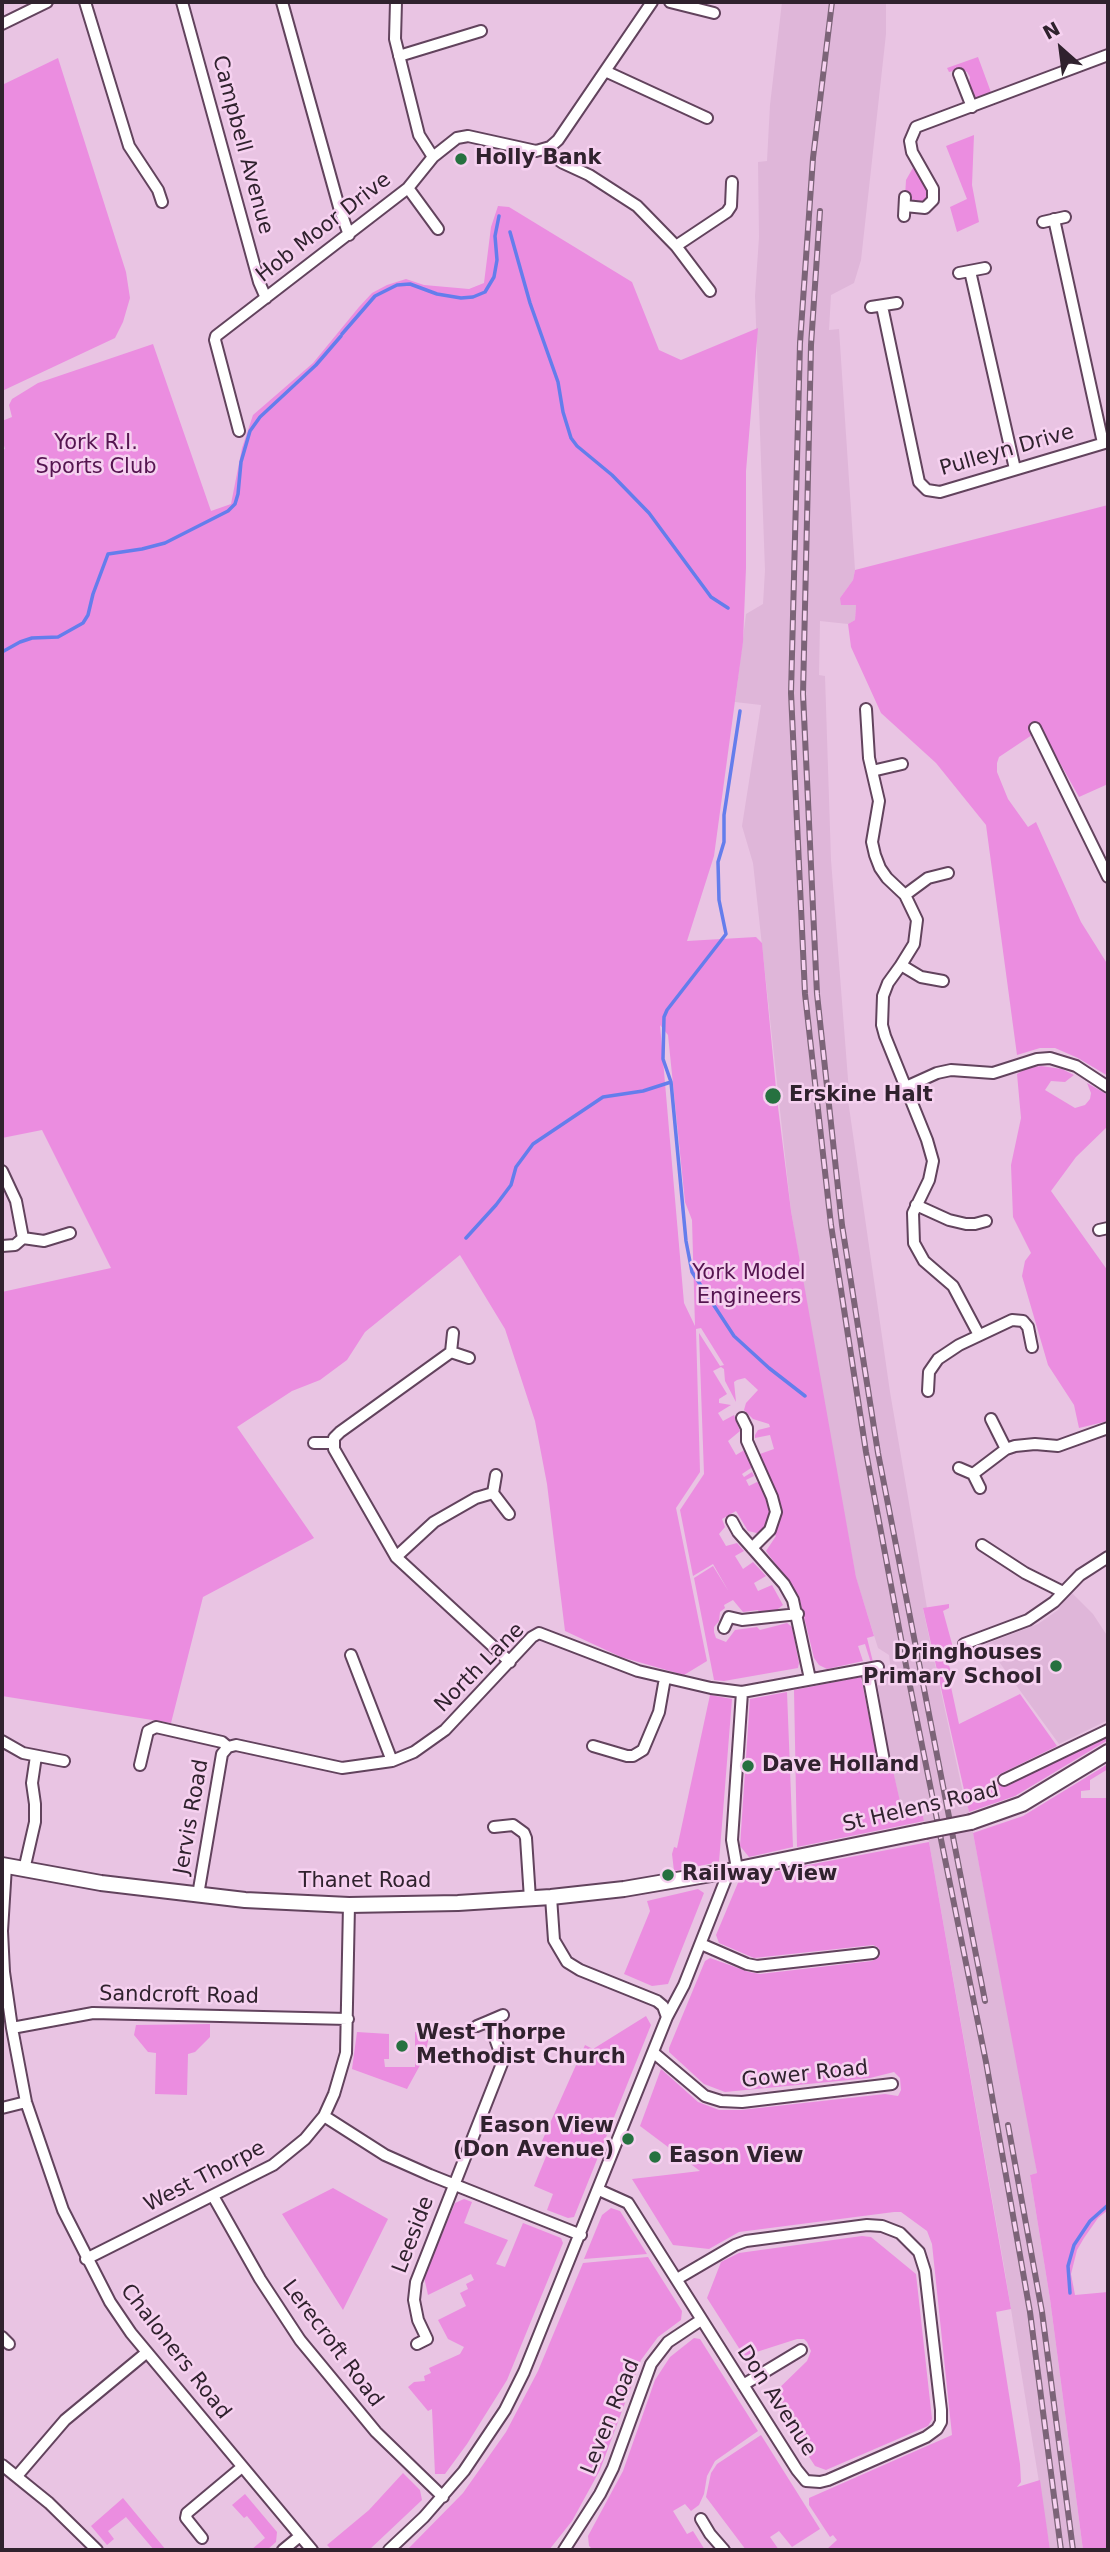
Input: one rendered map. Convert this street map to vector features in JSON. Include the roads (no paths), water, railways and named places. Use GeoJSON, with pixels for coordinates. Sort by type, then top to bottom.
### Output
{"type":"FeatureCollection","features":[{"type":"Feature","properties":{"kind":"street"},"geometry":{"type":"LineString","coordinates":[[85,2],[129,146],[158,190],[162,202]]}},
{"type":"Feature","properties":{"kind":"street","name":"Campbell Avenue"},"geometry":{"type":"LineString","coordinates":[[182,2],[255,269],[266,298]]}},
{"type":"Feature","properties":{"kind":"street"},"geometry":{"type":"LineString","coordinates":[[282,2],[338,207],[349,235]]}},
{"type":"Feature","properties":{"kind":"street"},"geometry":{"type":"LineString","coordinates":[[396,2],[393,24],[399,56],[419,135],[433,157]]}},
{"type":"Feature","properties":{"kind":"street"},"geometry":{"type":"LineString","coordinates":[[652,2],[558,140],[544,150],[637,206],[676,246],[710,291]]}},
{"type":"Feature","properties":{"kind":"street"},"geometry":{"type":"LineString","coordinates":[[670,2],[714,13]]}},
{"type":"Feature","properties":{"kind":"street"},"geometry":{"type":"LineString","coordinates":[[2,24],[42,3]]}},
{"type":"Feature","properties":{"kind":"street"},"geometry":{"type":"LineString","coordinates":[[399,56],[481,31]]}},
{"type":"Feature","properties":{"kind":"street"},"geometry":{"type":"LineString","coordinates":[[905,207],[925,208],[933,200],[933,189],[912,152],[910,141],[912,133],[924,123],[1108,55]]}},
{"type":"Feature","properties":{"kind":"street"},"geometry":{"type":"LineString","coordinates":[[606,71],[707,118]]}},
{"type":"Feature","properties":{"kind":"street"},"geometry":{"type":"LineString","coordinates":[[959,74],[972,107]]}},
{"type":"Feature","properties":{"kind":"street","name":"Hob Moor Drive"},"geometry":{"type":"LineString","coordinates":[[239,432],[215,341],[216,336],[408,188],[433,157],[449,143],[468,136],[536,151],[544,150]]}},
{"type":"Feature","properties":{"kind":"street"},"geometry":{"type":"LineString","coordinates":[[676,246],[727,212],[731,206],[732,182]]}},
{"type":"Feature","properties":{"kind":"street"},"geometry":{"type":"LineString","coordinates":[[408,188],[438,229]]}},
{"type":"Feature","properties":{"kind":"street"},"geometry":{"type":"LineString","coordinates":[[1054,219],[1106,442]]}},
{"type":"Feature","properties":{"kind":"street"},"geometry":{"type":"LineString","coordinates":[[985,268],[964,272],[1014,469]]}},
{"type":"Feature","properties":{"kind":"street","name":"Pulleyn Drive"},"geometry":{"type":"LineString","coordinates":[[897,303],[876,307],[919,482],[928,490],[940,492],[1106,442]]}},
{"type":"Feature","properties":{"kind":"street"},"geometry":{"type":"LineString","coordinates":[[866,709],[872,771],[879,801],[872,842],[875,855],[880,868],[905,895],[917,920],[917,932],[909,956],[888,984],[881,1013],[885,1036],[933,1161],[929,1180],[911,1221],[912,1232],[918,1253],[953,1286],[979,1335]]}},
{"type":"Feature","properties":{"kind":"street"},"geometry":{"type":"LineString","coordinates":[[1035,728],[1103,851],[1108,877]]}},
{"type":"Feature","properties":{"kind":"street"},"geometry":{"type":"LineString","coordinates":[[872,771],[902,764]]}},
{"type":"Feature","properties":{"kind":"street"},"geometry":{"type":"LineString","coordinates":[[905,895],[928,878],[948,873]]}},
{"type":"Feature","properties":{"kind":"street"},"geometry":{"type":"LineString","coordinates":[[901,965],[921,977],[943,981]]}},
{"type":"Feature","properties":{"kind":"street"},"geometry":{"type":"LineString","coordinates":[[906,1087],[937,1073],[951,1070],[993,1073],[1037,1059],[1050,1058],[1076,1066],[1108,1087]]}},
{"type":"Feature","properties":{"kind":"street"},"geometry":{"type":"LineString","coordinates":[[2,1171],[16,1201],[23,1238]]}},
{"type":"Feature","properties":{"kind":"street"},"geometry":{"type":"LineString","coordinates":[[916,1205],[949,1220],[966,1224],[986,1221]]}},
{"type":"Feature","properties":{"kind":"street"},"geometry":{"type":"LineString","coordinates":[[2,1246],[15,1245],[23,1238],[44,1241],[70,1233]]}},
{"type":"Feature","properties":{"kind":"street"},"geometry":{"type":"LineString","coordinates":[[928,1391],[929,1372],[934,1355],[1017,1319],[1028,1327],[1032,1348]]}},
{"type":"Feature","properties":{"kind":"street"},"geometry":{"type":"LineString","coordinates":[[332,1443],[340,1432],[451,1352],[453,1333]]}},
{"type":"Feature","properties":{"kind":"street"},"geometry":{"type":"LineString","coordinates":[[451,1352],[469,1358]]}},
{"type":"Feature","properties":{"kind":"street"},"geometry":{"type":"LineString","coordinates":[[742,1418],[747,1428],[747,1441],[776,1512],[770,1530],[752,1548]]}},
{"type":"Feature","properties":{"kind":"street"},"geometry":{"type":"LineString","coordinates":[[991,1419],[1006,1449]]}},
{"type":"Feature","properties":{"kind":"street"},"geometry":{"type":"LineString","coordinates":[[973,1474],[1006,1449],[1024,1445],[1058,1446],[1108,1428]]}},
{"type":"Feature","properties":{"kind":"street"},"geometry":{"type":"LineString","coordinates":[[314,1443],[332,1443]]}},
{"type":"Feature","properties":{"kind":"street"},"geometry":{"type":"LineString","coordinates":[[332,1443],[337,1457],[396,1557],[510,1662]]}},
{"type":"Feature","properties":{"kind":"street"},"geometry":{"type":"LineString","coordinates":[[959,1468],[973,1474],[979,1488]]}},
{"type":"Feature","properties":{"kind":"street"},"geometry":{"type":"LineString","coordinates":[[496,1475],[493,1493],[509,1514]]}},
{"type":"Feature","properties":{"kind":"street"},"geometry":{"type":"LineString","coordinates":[[396,1557],[434,1522],[477,1498],[493,1493]]}},
{"type":"Feature","properties":{"kind":"street"},"geometry":{"type":"LineString","coordinates":[[733,1530],[784,1584],[793,1600],[810,1679]]}},
{"type":"Feature","properties":{"kind":"street"},"geometry":{"type":"LineString","coordinates":[[982,1545],[1025,1573],[1063,1592]]}},
{"type":"Feature","properties":{"kind":"street"},"geometry":{"type":"LineString","coordinates":[[964,1644],[1028,1620],[1054,1602],[1080,1576],[1108,1557]]}},
{"type":"Feature","properties":{"kind":"street"},"geometry":{"type":"LineString","coordinates":[[724,1628],[730,1617],[742,1620],[798,1614]]}},
{"type":"Feature","properties":{"kind":"street","name":"North Lane"},"geometry":{"type":"LineString","coordinates":[[140,1765],[148,1731],[156,1727],[222,1742],[228,1746],[236,1745],[342,1768],[392,1761],[414,1752],[445,1730],[532,1637],[539,1633],[619,1665],[665,1678],[742,1692],[872,1668],[884,1761]]}},
{"type":"Feature","properties":{"kind":"street"},"geometry":{"type":"LineString","coordinates":[[352,1655],[392,1761]]}},
{"type":"Feature","properties":{"kind":"street"},"geometry":{"type":"LineString","coordinates":[[593,1745],[627,1756],[633,1756],[643,1750],[659,1712],[665,1678]]}},
{"type":"Feature","properties":{"kind":"street"},"geometry":{"type":"LineString","coordinates":[[388,2550],[443,2497],[481,2448],[510,2400],[581,2235],[667,2017],[733,1870],[732,1846],[742,1692]]}},
{"type":"Feature","properties":{"kind":"street","name":"St Helens Road"},"geometry":{"type":"LineString","coordinates":[[1004,1780],[1108,1730]]}},
{"type":"Feature","properties":{"kind":"street"},"geometry":{"type":"LineString","coordinates":[[2,1741],[17,1751],[64,1761]]}},
{"type":"Feature","properties":{"kind":"street","name":"Jervis Road"},"geometry":{"type":"LineString","coordinates":[[198,1895],[222,1754],[228,1746]]}},
{"type":"Feature","properties":{"kind":"street","name":"St Helens Road"},"geometry":{"type":"LineString","coordinates":[[733,1870],[971,1822],[1022,1804],[1108,1752]]}},
{"type":"Feature","properties":{"kind":"street"},"geometry":{"type":"LineString","coordinates":[[24,1870],[35,1822],[32,1783],[36,1756]]}},
{"type":"Feature","properties":{"kind":"street"},"geometry":{"type":"LineString","coordinates":[[494,1827],[513,1825],[524,1833],[530,1899]]}},
{"type":"Feature","properties":{"kind":"street","name":"Thanet Road"},"geometry":{"type":"LineString","coordinates":[[4,1865],[102,1883],[198,1895],[349,1905],[551,1898],[624,1889],[733,1870]]}},
{"type":"Feature","properties":{"kind":"street","name":"Chaloners Road"},"geometry":{"type":"LineString","coordinates":[[4,1865],[2,1931],[12,2028],[26,2102],[63,2210],[110,2302],[146,2353],[312,2550]]}},
{"type":"Feature","properties":{"kind":"street"},"geometry":{"type":"LineString","coordinates":[[551,1898],[554,1940],[567,1962],[580,1970],[657,2001],[663,2006],[667,2017]]}},
{"type":"Feature","properties":{"kind":"street","name":"West Thorpe"},"geometry":{"type":"LineString","coordinates":[[86,2259],[273,2165],[305,2139],[324,2116],[341,2074],[346,2053],[349,1905]]}},
{"type":"Feature","properties":{"kind":"street"},"geometry":{"type":"LineString","coordinates":[[701,1944],[757,1966],[873,1954]]}},
{"type":"Feature","properties":{"kind":"street","name":"Sandcroft Road"},"geometry":{"type":"LineString","coordinates":[[12,2028],[93,2013],[348,2019]]}},
{"type":"Feature","properties":{"kind":"street"},"geometry":{"type":"LineString","coordinates":[[477,2026],[503,2015]]}},
{"type":"Feature","properties":{"kind":"street","name":"Leeside"},"geometry":{"type":"LineString","coordinates":[[416,2344],[431,2337],[418,2320],[414,2290],[503,2061],[489,2021]]}},
{"type":"Feature","properties":{"kind":"street","name":"Gower Road"},"geometry":{"type":"LineString","coordinates":[[654,2053],[705,2096],[721,2101],[742,2102],[892,2084]]}},
{"type":"Feature","properties":{"kind":"street"},"geometry":{"type":"LineString","coordinates":[[2,2108],[26,2102]]}},
{"type":"Feature","properties":{"kind":"street","name":"Leeside"},"geometry":{"type":"LineString","coordinates":[[324,2116],[384,2155],[581,2235]]}},
{"type":"Feature","properties":{"kind":"street","name":"Don Avenue"},"geometry":{"type":"LineString","coordinates":[[599,2190],[628,2203],[806,2481],[812,2483],[828,2480],[932,2434],[937,2429],[942,2416],[923,2260],[908,2238],[892,2229],[867,2225],[746,2241],[677,2279]]}},
{"type":"Feature","properties":{"kind":"street","name":"Lerecroft Road"},"geometry":{"type":"LineString","coordinates":[[213,2196],[260,2279],[300,2340],[376,2432],[443,2497]]}},
{"type":"Feature","properties":{"kind":"street","name":"Leven Road"},"geometry":{"type":"LineString","coordinates":[[572,2547],[613,2468],[651,2364],[668,2342],[701,2320]]}},
{"type":"Feature","properties":{"kind":"street"},"geometry":{"type":"LineString","coordinates":[[743,2385],[801,2350]]}},
{"type":"Feature","properties":{"kind":"street"},"geometry":{"type":"LineString","coordinates":[[17,2476],[65,2420],[146,2353]]}},
{"type":"Feature","properties":{"kind":"street"},"geometry":{"type":"LineString","coordinates":[[2,2465],[69,2521],[97,2550]]}},
{"type":"Feature","properties":{"kind":"street"},"geometry":{"type":"LineString","coordinates":[[202,2538],[186,2518],[187,2513],[242,2467]]}},
{"type":"Feature","properties":{"kind":"street"},"geometry":{"type":"LineString","coordinates":[[701,2519],[709,2534],[724,2550]]}},
{"type":"Feature","properties":{"kind":"street"},"geometry":{"type":"LineString","coordinates":[[282,2550],[300,2536]]}},
{"type":"Feature","properties":{"kind":"waterway"},"geometry":{"type":"LineString","coordinates":[[342,334],[375,296],[397,285],[410,284],[437,294],[461,298],[485,292],[494,277],[497,260],[495,236],[499,216]]}},
{"type":"Feature","properties":{"kind":"waterway"},"geometry":{"type":"LineString","coordinates":[[510,232],[530,303],[558,382],[571,438],[649,513],[711,597],[728,608]]}},
{"type":"Feature","properties":{"kind":"waterway"},"geometry":{"type":"LineString","coordinates":[[2,652],[32,638],[58,637],[83,623],[108,554],[165,543],[228,511],[235,504],[238,494],[241,462],[250,431],[260,417],[316,365],[341,336]]}},
{"type":"Feature","properties":{"kind":"waterway"},"geometry":{"type":"LineString","coordinates":[[740,711],[724,815],[724,842],[718,862],[719,900],[726,934],[667,1010],[664,1017],[663,1059],[671,1082],[686,1241],[692,1272],[734,1336],[805,1396]]}},
{"type":"Feature","properties":{"kind":"waterway"},"geometry":{"type":"LineString","coordinates":[[466,1238],[511,1185],[516,1167],[533,1144],[603,1097],[643,1091],[671,1082]]}},
{"type":"Feature","properties":{"kind":"waterway"},"geometry":{"type":"LineString","coordinates":[[1070,2293],[1068,2266],[1074,2245],[1090,2221],[1108,2205]]}},
{"type":"Feature","properties":{"kind":"railway"},"geometry":{"type":"LineString","coordinates":[[832,2],[813,158],[800,343],[791,693],[805,994],[831,1225],[866,1452],[986,2062],[1030,2312],[1061,2550]]}},
{"type":"Feature","properties":{"kind":"railway"},"geometry":{"type":"LineString","coordinates":[[820,211],[811,345],[803,694],[817,994],[842,1225],[878,1453],[985,2001]]}},
{"type":"Feature","properties":{"kind":"railway"},"geometry":{"type":"LineString","coordinates":[[1008,2125],[1042,2312],[1073,2550]]}},
{"type":"Feature","properties":{"kind":"place","name":"Holly Bank"},"geometry":{"type":"Point","coordinates":[461,159]}},
{"type":"Feature","properties":{"kind":"place","name":"Erskine Halt"},"geometry":{"type":"Point","coordinates":[773,1096]}},
{"type":"Feature","properties":{"kind":"place","name":"Dringhouses Primary School"},"geometry":{"type":"Point","coordinates":[1056,1666]}},
{"type":"Feature","properties":{"kind":"place","name":"Dave Holland"},"geometry":{"type":"Point","coordinates":[748,1766]}},
{"type":"Feature","properties":{"kind":"place","name":"Railway View"},"geometry":{"type":"Point","coordinates":[668,1875]}},
{"type":"Feature","properties":{"kind":"place","name":"West Thorpe Methodist Church"},"geometry":{"type":"Point","coordinates":[402,2046]}},
{"type":"Feature","properties":{"kind":"place","name":"Eason View (Don Avenue)"},"geometry":{"type":"Point","coordinates":[628,2139]}},
{"type":"Feature","properties":{"kind":"place","name":"Eason View"},"geometry":{"type":"Point","coordinates":[655,2157]}},
{"type":"Feature","properties":{"kind":"park label","name":"York R.I. Sports Club"},"geometry":{"type":"Point","coordinates":[96,456]}},
{"type":"Feature","properties":{"kind":"park label","name":"York Model Engineers"},"geometry":{"type":"Point","coordinates":[749,1286]}}]}
